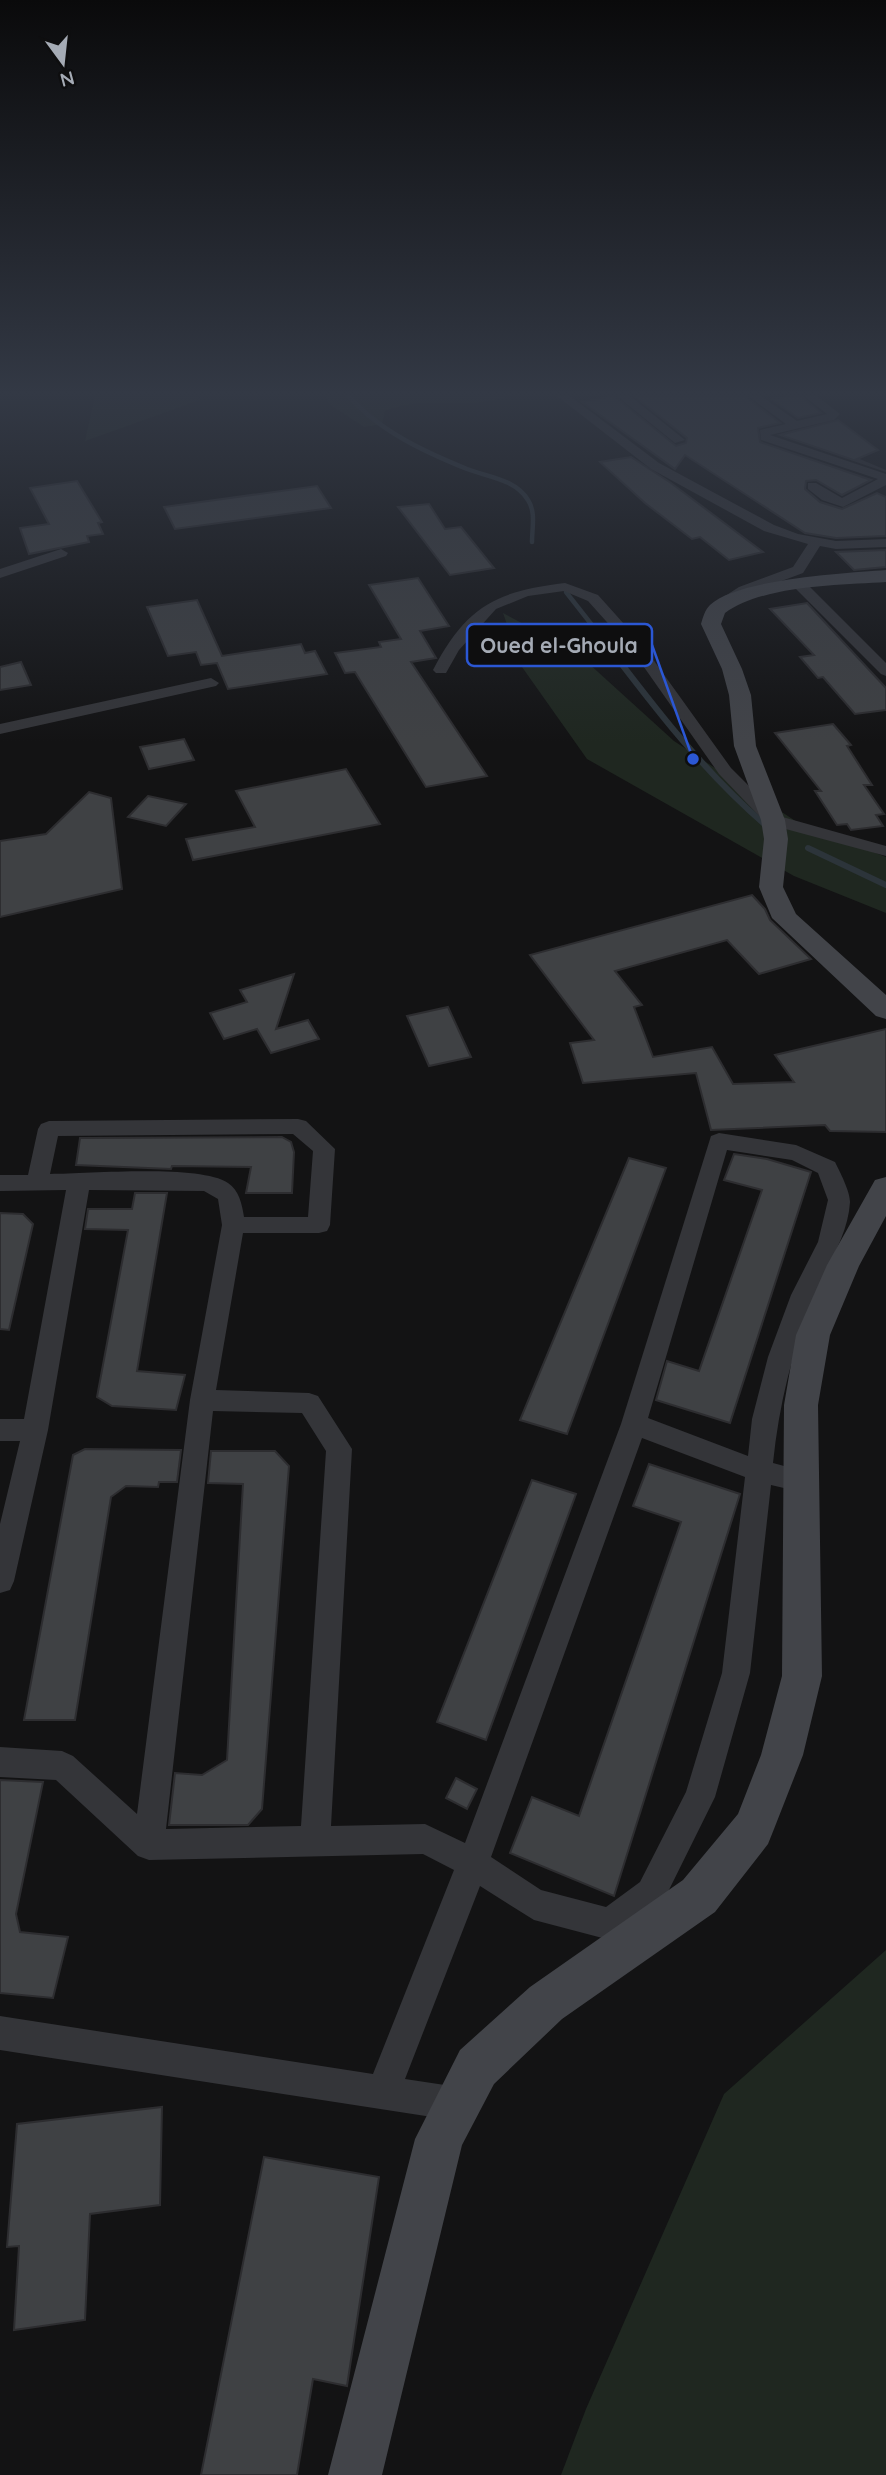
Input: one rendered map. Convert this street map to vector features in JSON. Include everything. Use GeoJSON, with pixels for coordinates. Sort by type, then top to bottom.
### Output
{"type":"FeatureCollection","features":[{"type":"Feature","properties":{"kind":"main road"},"geometry":{"type":"LineString","coordinates":[[886,576],[758,592],[727,601],[716,610],[711,624],[732,669],[740,695],[745,746],[773,820],[776,839],[771,887],[785,918],[886,1010]]}},
{"type":"Feature","properties":{"kind":"main road"},"geometry":{"type":"LineString","coordinates":[[355,2475],[439,2139],[477,2067],[536,2012],[699,1896],[752,1829],[782,1755],[802,1676],[801,1405],[813,1335],[843,1265],[886,1188]]}},
{"type":"Feature","properties":{"kind":"street"},"geometry":{"type":"LineString","coordinates":[[739,512],[795,538],[836,545],[886,543]]}},
{"type":"Feature","properties":{"kind":"street"},"geometry":{"type":"LineString","coordinates":[[727,601],[752,587],[798,570],[816,541]]}},
{"type":"Feature","properties":{"kind":"street"},"geometry":{"type":"LineString","coordinates":[[0,574],[61,553]]}},
{"type":"Feature","properties":{"kind":"street"},"geometry":{"type":"LineString","coordinates":[[801,586],[886,671]]}},
{"type":"Feature","properties":{"kind":"street"},"geometry":{"type":"LineString","coordinates":[[440,670],[452,648],[491,606],[525,592],[565,587],[593,598],[637,647],[725,771],[773,820],[886,851]]}},
{"type":"Feature","properties":{"kind":"street"},"geometry":{"type":"LineString","coordinates":[[0,729],[211,683]]}},
{"type":"Feature","properties":{"kind":"street"},"geometry":{"type":"LineString","coordinates":[[37,1182],[49,1129],[299,1126],[324,1149],[319,1224],[233,1225]]}},
{"type":"Feature","properties":{"kind":"street"},"geometry":{"type":"LineString","coordinates":[[0,1762],[62,1766],[149,1845],[425,1839],[473,1863],[534,1904],[610,1924],[651,1893],[700,1797],[736,1673],[765,1419],[780,1357],[803,1295],[830,1242],[839,1200],[827,1168],[796,1153],[719,1141],[634,1424],[473,1863],[383,2092]]}},
{"type":"Feature","properties":{"kind":"street"},"geometry":{"type":"LineString","coordinates":[[0,1581],[35,1430],[79,1182]]}},
{"type":"Feature","properties":{"kind":"street"},"geometry":{"type":"LineString","coordinates":[[0,1183],[210,1184],[228,1195],[233,1225],[202,1400],[149,1845]]}},
{"type":"Feature","properties":{"kind":"street"},"geometry":{"type":"LineString","coordinates":[[202,1400],[309,1403],[339,1448],[315,1841]]}},
{"type":"Feature","properties":{"kind":"street"},"geometry":{"type":"LineString","coordinates":[[634,1424],[759,1471],[801,1481]]}},
{"type":"Feature","properties":{"kind":"street"},"geometry":{"type":"LineString","coordinates":[[0,1430],[35,1430]]}},
{"type":"Feature","properties":{"kind":"street"},"geometry":{"type":"LineString","coordinates":[[0,2034],[458,2104]]}},
{"type":"Feature","properties":{"kind":"shaded area"},"geometry":{"type":"Polygon","coordinates":[[[503,613],[576,652],[674,741],[797,822],[886,857],[886,913],[794,876],[587,759],[522,667],[503,613]]]}},
{"type":"Feature","properties":{"kind":"shaded area"},"geometry":{"type":"Polygon","coordinates":[[[886,1950],[886,2475],[561,2475],[586,2409],[724,2094],[886,1950]]]}},
{"type":"Feature","properties":{"kind":"building"},"geometry":{"type":"Polygon","coordinates":[[[42,512],[96,512],[102,522],[98,523],[103,534],[87,536],[89,542],[29,554],[20,528],[49,524],[42,512]]]}},
{"type":"Feature","properties":{"kind":"building"},"geometry":{"type":"Polygon","coordinates":[[[166,512],[305,512],[175,529],[166,512]]]}},
{"type":"Feature","properties":{"kind":"building"},"geometry":{"type":"Polygon","coordinates":[[[401,512],[434,512],[445,529],[461,527],[494,568],[450,575],[401,512]]]}},
{"type":"Feature","properties":{"kind":"building"},"geometry":{"type":"Polygon","coordinates":[[[656,512],[709,512],[763,552],[729,560],[700,537],[692,539],[656,512]]]}},
{"type":"Feature","properties":{"kind":"building"},"geometry":{"type":"Polygon","coordinates":[[[772,512],[886,512],[886,536],[836,538],[805,533],[772,512]]]}},
{"type":"Feature","properties":{"kind":"building"},"geometry":{"type":"Polygon","coordinates":[[[886,550],[886,567],[854,570],[836,552],[886,550]]]}},
{"type":"Feature","properties":{"kind":"building"},"geometry":{"type":"Polygon","coordinates":[[[418,578],[449,626],[420,631],[436,658],[411,662],[487,776],[426,787],[355,672],[345,673],[335,653],[381,647],[379,642],[401,639],[369,585],[418,578]]]}},
{"type":"Feature","properties":{"kind":"building"},"geometry":{"type":"Polygon","coordinates":[[[197,600],[222,656],[301,644],[305,653],[315,651],[327,674],[228,689],[217,663],[201,665],[196,652],[168,656],[147,607],[197,600]]]}},
{"type":"Feature","properties":{"kind":"building"},"geometry":{"type":"Polygon","coordinates":[[[807,603],[886,688],[886,710],[855,714],[823,677],[818,678],[800,657],[814,655],[770,609],[807,603]]]}},
{"type":"Feature","properties":{"kind":"building"},"geometry":{"type":"Polygon","coordinates":[[[21,662],[31,685],[0,690],[0,667],[21,662]]]}},
{"type":"Feature","properties":{"kind":"building"},"geometry":{"type":"Polygon","coordinates":[[[833,724],[851,745],[847,746],[872,785],[864,785],[884,814],[876,815],[883,826],[851,830],[847,824],[837,825],[815,791],[821,791],[775,733],[833,724]]]}},
{"type":"Feature","properties":{"kind":"building"},"geometry":{"type":"Polygon","coordinates":[[[184,739],[194,760],[149,769],[140,747],[184,739]]]}},
{"type":"Feature","properties":{"kind":"building"},"geometry":{"type":"Polygon","coordinates":[[[346,769],[380,824],[193,860],[186,839],[255,827],[236,791],[346,769]]]}},
{"type":"Feature","properties":{"kind":"building"},"geometry":{"type":"Polygon","coordinates":[[[89,792],[111,798],[122,889],[0,917],[0,841],[46,834],[89,792]]]}},
{"type":"Feature","properties":{"kind":"building"},"geometry":{"type":"Polygon","coordinates":[[[148,796],[186,804],[166,826],[128,817],[148,796]]]}},
{"type":"Feature","properties":{"kind":"building"},"geometry":{"type":"Polygon","coordinates":[[[752,895],[765,909],[770,920],[811,959],[759,974],[727,940],[615,971],[642,1005],[634,1007],[653,1057],[712,1047],[733,1084],[794,1082],[775,1055],[886,1029],[886,1132],[830,1131],[825,1125],[711,1130],[696,1073],[583,1083],[570,1043],[594,1040],[530,955],[752,895]]]}},
{"type":"Feature","properties":{"kind":"building"},"geometry":{"type":"Polygon","coordinates":[[[294,974],[276,1029],[308,1020],[319,1039],[271,1053],[257,1029],[224,1039],[210,1013],[247,1002],[240,990],[294,974]]]}},
{"type":"Feature","properties":{"kind":"building"},"geometry":{"type":"Polygon","coordinates":[[[448,1007],[471,1057],[429,1066],[407,1016],[448,1007]]]}},
{"type":"Feature","properties":{"kind":"building"},"geometry":{"type":"Polygon","coordinates":[[[282,1137],[291,1142],[294,1152],[292,1193],[246,1193],[251,1167],[172,1166],[171,1169],[76,1165],[80,1138],[282,1137]]]}},
{"type":"Feature","properties":{"kind":"building"},"geometry":{"type":"Polygon","coordinates":[[[734,1154],[767,1159],[811,1172],[730,1423],[656,1400],[667,1361],[699,1371],[762,1190],[724,1180],[734,1154]]]}},
{"type":"Feature","properties":{"kind":"building"},"geometry":{"type":"Polygon","coordinates":[[[629,1158],[666,1168],[567,1434],[520,1420],[629,1158]]]}},
{"type":"Feature","properties":{"kind":"building"},"geometry":{"type":"Polygon","coordinates":[[[135,1193],[167,1193],[137,1371],[185,1375],[176,1410],[112,1406],[97,1397],[128,1230],[85,1229],[88,1209],[132,1209],[135,1193]]]}},
{"type":"Feature","properties":{"kind":"building"},"geometry":{"type":"Polygon","coordinates":[[[0,1213],[23,1214],[33,1224],[9,1330],[0,1329],[0,1213]]]}},
{"type":"Feature","properties":{"kind":"building"},"geometry":{"type":"Polygon","coordinates":[[[85,1449],[181,1450],[177,1482],[159,1482],[158,1487],[126,1486],[111,1497],[75,1720],[24,1720],[73,1455],[85,1449]]]}},
{"type":"Feature","properties":{"kind":"building"},"geometry":{"type":"Polygon","coordinates":[[[211,1451],[275,1451],[289,1466],[262,1809],[248,1825],[169,1825],[175,1773],[202,1775],[227,1760],[243,1484],[208,1483],[211,1451]]]}},
{"type":"Feature","properties":{"kind":"building"},"geometry":{"type":"Polygon","coordinates":[[[649,1464],[740,1494],[614,1896],[510,1853],[532,1797],[579,1816],[681,1522],[633,1506],[649,1464]]]}},
{"type":"Feature","properties":{"kind":"building"},"geometry":{"type":"Polygon","coordinates":[[[532,1480],[576,1494],[486,1740],[437,1722],[532,1480]]]}},
{"type":"Feature","properties":{"kind":"building"},"geometry":{"type":"Polygon","coordinates":[[[456,1778],[477,1789],[467,1809],[446,1798],[456,1778]]]}},
{"type":"Feature","properties":{"kind":"building"},"geometry":{"type":"Polygon","coordinates":[[[0,1780],[43,1782],[16,1914],[20,1932],[68,1937],[53,1998],[0,1993],[0,1780]]]}},
{"type":"Feature","properties":{"kind":"building"},"geometry":{"type":"Polygon","coordinates":[[[162,2107],[160,2205],[90,2214],[85,2320],[14,2330],[19,2246],[7,2247],[17,2124],[162,2107]]]}},
{"type":"Feature","properties":{"kind":"building"},"geometry":{"type":"Polygon","coordinates":[[[264,2157],[379,2177],[347,2386],[313,2379],[297,2475],[201,2475],[264,2157]]]}},
{"type":"Feature","properties":{"kind":"waterway"},"geometry":{"type":"LineString","coordinates":[[532,512],[532,542]]}},
{"type":"Feature","properties":{"kind":"waterway"},"geometry":{"type":"LineString","coordinates":[[566,592],[599,634]]}},
{"type":"Feature","properties":{"kind":"waterway"},"geometry":{"type":"LineString","coordinates":[[598,633],[699,760],[769,828]]}},
{"type":"Feature","properties":{"kind":"waterway"},"geometry":{"type":"LineString","coordinates":[[808,848],[886,885]]}},
{"type":"Feature","properties":{"kind":"place","name":"Oued el-Ghoula"},"geometry":{"type":"Point","coordinates":[693,759]}}]}
